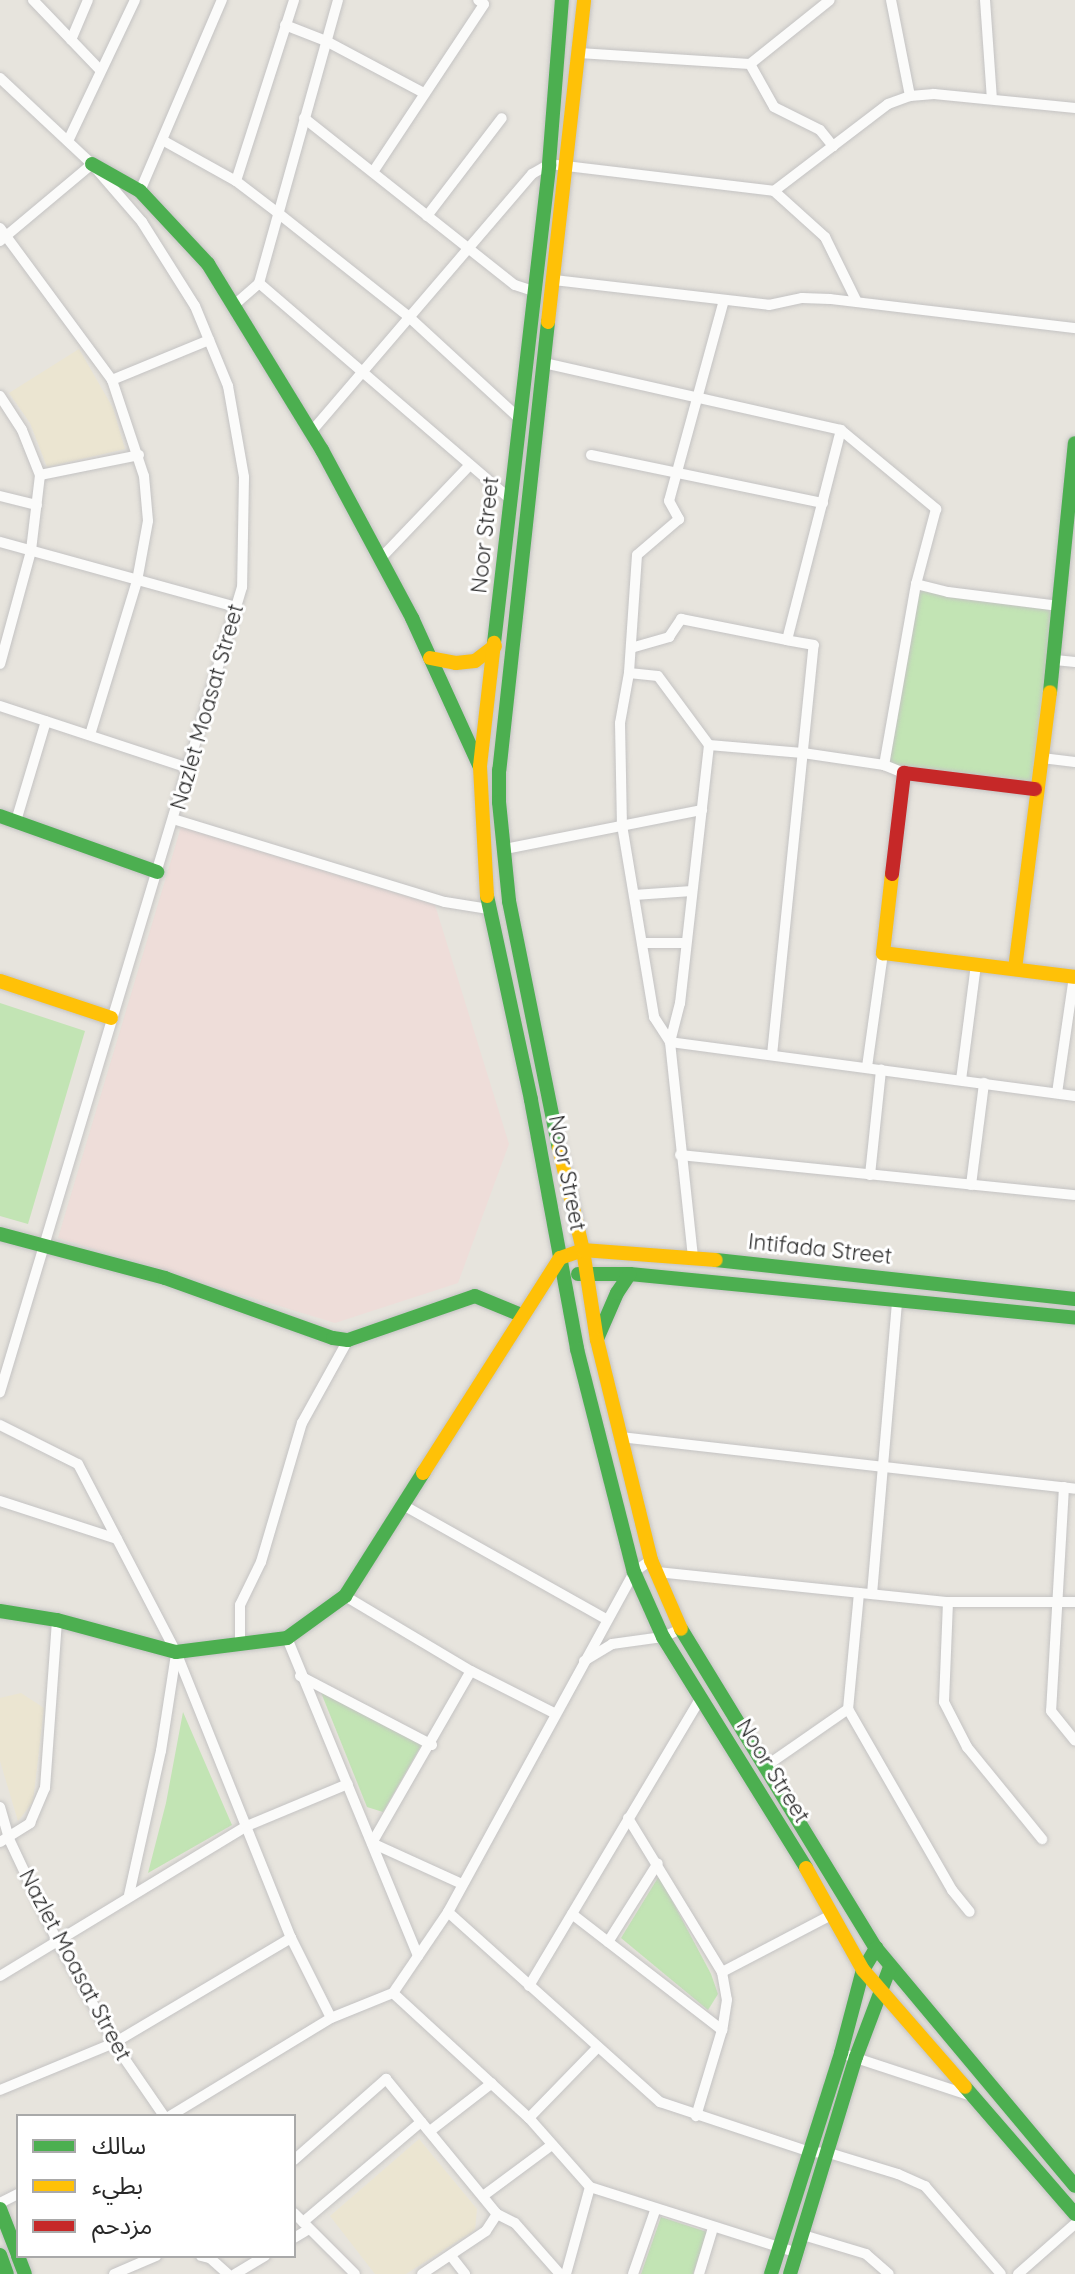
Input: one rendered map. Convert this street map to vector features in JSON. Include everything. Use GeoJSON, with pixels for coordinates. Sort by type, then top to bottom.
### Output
{"type":"FeatureCollection","features":[{"type":"Feature","properties":{"kind":"main road","name":"Noor Street"},"geometry":{"type":"LineString","coordinates":[[562,0],[549,164],[480,766],[480,802],[488,909],[577,1349],[634,1572],[663,1637],[799,1854],[863,1970],[1075,2214]]}},
{"type":"Feature","properties":{"kind":"main road","name":"Noor Street"},"geometry":{"type":"LineString","coordinates":[[584,0],[499,770],[499,802],[509,901],[544,1080],[583,1250],[597,1340],[654,1566],[681,1629],[876,1948],[1075,2186]]}},
{"type":"Feature","properties":{"kind":"main road"},"geometry":{"type":"LineString","coordinates":[[92,164],[140,191],[208,264],[311,432],[380,559],[480,766],[499,770]]}},
{"type":"Feature","properties":{"kind":"main road"},"geometry":{"type":"LineString","coordinates":[[1015,969],[1035,789],[1055,660],[1059,606],[1069,563],[1075,443]]}},
{"type":"Feature","properties":{"kind":"main road"},"geometry":{"type":"LineString","coordinates":[[430,658],[456,663],[475,661],[495,646]]}},
{"type":"Feature","properties":{"kind":"main road"},"geometry":{"type":"LineString","coordinates":[[1035,789],[904,773],[883,953],[1074,977]]}},
{"type":"Feature","properties":{"kind":"main road"},"geometry":{"type":"LineString","coordinates":[[480,802],[499,802]]}},
{"type":"Feature","properties":{"kind":"main road"},"geometry":{"type":"LineString","coordinates":[[0,816],[157,872]]}},
{"type":"Feature","properties":{"kind":"main road"},"geometry":{"type":"LineString","coordinates":[[0,981],[111,1018]]}},
{"type":"Feature","properties":{"kind":"main road"},"geometry":{"type":"LineString","coordinates":[[0,1234],[165,1278],[267,1318],[348,1340],[475,1296],[521,1315]]}},
{"type":"Feature","properties":{"kind":"main road","name":"Intifada Street"},"geometry":{"type":"LineString","coordinates":[[560,1258],[583,1250],[693,1258],[1075,1299]]}},
{"type":"Feature","properties":{"kind":"main road"},"geometry":{"type":"LineString","coordinates":[[0,1611],[57,1620],[176,1652],[287,1638],[345,1596],[560,1258]]}},
{"type":"Feature","properties":{"kind":"main road","name":"Intifada Street"},"geometry":{"type":"LineString","coordinates":[[546,1279],[587,1272],[630,1274],[1075,1318]]}},
{"type":"Feature","properties":{"kind":"main road"},"geometry":{"type":"LineString","coordinates":[[597,1340],[617,1293],[630,1274]]}},
{"type":"Feature","properties":{"kind":"main road"},"geometry":{"type":"LineString","coordinates":[[790,2274],[829,2153],[863,1970],[876,1948]]}},
{"type":"Feature","properties":{"kind":"main road"},"geometry":{"type":"LineString","coordinates":[[771,2274],[810,2152],[849,2055],[890,1967]]}},
{"type":"Feature","properties":{"kind":"main road"},"geometry":{"type":"LineString","coordinates":[[0,2206],[16,2250]]}},
{"type":"Feature","properties":{"kind":"main road"},"geometry":{"type":"LineString","coordinates":[[0,2255],[7,2274]]}},
{"type":"Feature","properties":{"kind":"street"},"geometry":{"type":"LineString","coordinates":[[33,0],[101,71]]}},
{"type":"Feature","properties":{"kind":"street"},"geometry":{"type":"LineString","coordinates":[[71,40],[88,0]]}},
{"type":"Feature","properties":{"kind":"street"},"geometry":{"type":"LineString","coordinates":[[68,141],[135,0]]}},
{"type":"Feature","properties":{"kind":"street"},"geometry":{"type":"LineString","coordinates":[[140,191],[222,0]]}},
{"type":"Feature","properties":{"kind":"street"},"geometry":{"type":"LineString","coordinates":[[236,181],[294,0]]}},
{"type":"Feature","properties":{"kind":"street"},"geometry":{"type":"LineString","coordinates":[[233,306],[259,283],[338,0]]}},
{"type":"Feature","properties":{"kind":"street"},"geometry":{"type":"LineString","coordinates":[[373,172],[484,4],[478,0]]}},
{"type":"Feature","properties":{"kind":"street"},"geometry":{"type":"LineString","coordinates":[[579,53],[750,64],[830,0]]}},
{"type":"Feature","properties":{"kind":"street"},"geometry":{"type":"LineString","coordinates":[[891,0],[910,96]]}},
{"type":"Feature","properties":{"kind":"street"},"geometry":{"type":"LineString","coordinates":[[985,0],[992,99]]}},
{"type":"Feature","properties":{"kind":"street"},"geometry":{"type":"LineString","coordinates":[[285,25],[326,41],[424,93]]}},
{"type":"Feature","properties":{"kind":"street"},"geometry":{"type":"LineString","coordinates":[[750,64],[774,107],[820,130],[833,146]]}},
{"type":"Feature","properties":{"kind":"street","name":"Nazlet Moasat Street"},"geometry":{"type":"LineString","coordinates":[[0,78],[92,164],[142,222],[195,306],[228,386],[244,477],[242,587],[41,1246],[0,1392]]}},
{"type":"Feature","properties":{"kind":"street"},"geometry":{"type":"LineString","coordinates":[[774,191],[888,104],[910,96],[992,99],[1075,108]]}},
{"type":"Feature","properties":{"kind":"street"},"geometry":{"type":"LineString","coordinates":[[304,118],[515,285],[534,291]]}},
{"type":"Feature","properties":{"kind":"street"},"geometry":{"type":"LineString","coordinates":[[427,216],[502,118]]}},
{"type":"Feature","properties":{"kind":"street"},"geometry":{"type":"LineString","coordinates":[[164,141],[236,181],[278,213],[409,317],[520,419]]}},
{"type":"Feature","properties":{"kind":"street"},"geometry":{"type":"LineString","coordinates":[[90,735],[137,581],[148,521],[139,455],[112,380],[2,235],[92,164]]}},
{"type":"Feature","properties":{"kind":"street"},"geometry":{"type":"LineString","coordinates":[[311,432],[532,174],[549,164],[774,191],[825,237],[857,302]]}},
{"type":"Feature","properties":{"kind":"street"},"geometry":{"type":"LineString","coordinates":[[554,280],[769,305],[802,298],[857,302],[1075,328]]}},
{"type":"Feature","properties":{"kind":"street"},"geometry":{"type":"LineString","coordinates":[[259,283],[511,500]]}},
{"type":"Feature","properties":{"kind":"street"},"geometry":{"type":"LineString","coordinates":[[670,1042],[654,1017],[622,825],[620,723],[629,673],[637,555],[679,519],[669,501],[724,300]]}},
{"type":"Feature","properties":{"kind":"street"},"geometry":{"type":"LineString","coordinates":[[112,380],[209,340]]}},
{"type":"Feature","properties":{"kind":"street"},"geometry":{"type":"LineString","coordinates":[[544,363],[841,430],[936,509],[916,584],[884,765]]}},
{"type":"Feature","properties":{"kind":"street"},"geometry":{"type":"LineString","coordinates":[[0,396],[22,430],[40,475],[31,551],[0,664]]}},
{"type":"Feature","properties":{"kind":"street"},"geometry":{"type":"LineString","coordinates":[[787,640],[841,430]]}},
{"type":"Feature","properties":{"kind":"street"},"geometry":{"type":"LineString","coordinates":[[40,475],[139,455]]}},
{"type":"Feature","properties":{"kind":"street"},"geometry":{"type":"LineString","coordinates":[[591,455],[823,503]]}},
{"type":"Feature","properties":{"kind":"street"},"geometry":{"type":"LineString","coordinates":[[380,559],[469,466]]}},
{"type":"Feature","properties":{"kind":"street"},"geometry":{"type":"LineString","coordinates":[[0,496],[37,505]]}},
{"type":"Feature","properties":{"kind":"street"},"geometry":{"type":"LineString","coordinates":[[0,542],[236,607]]}},
{"type":"Feature","properties":{"kind":"street"},"geometry":{"type":"LineString","coordinates":[[916,584],[948,592],[1059,606]]}},
{"type":"Feature","properties":{"kind":"street"},"geometry":{"type":"LineString","coordinates":[[631,648],[669,637],[681,619],[814,645],[772,1055]]}},
{"type":"Feature","properties":{"kind":"street"},"geometry":{"type":"LineString","coordinates":[[1055,660],[1075,662]]}},
{"type":"Feature","properties":{"kind":"street"},"geometry":{"type":"LineString","coordinates":[[629,673],[658,676],[709,745],[680,1003],[670,1042],[693,1258]]}},
{"type":"Feature","properties":{"kind":"street"},"geometry":{"type":"LineString","coordinates":[[0,706],[189,768]]}},
{"type":"Feature","properties":{"kind":"street"},"geometry":{"type":"LineString","coordinates":[[16,821],[46,721]]}},
{"type":"Feature","properties":{"kind":"street"},"geometry":{"type":"LineString","coordinates":[[709,745],[803,753],[884,765],[904,773]]}},
{"type":"Feature","properties":{"kind":"street"},"geometry":{"type":"LineString","coordinates":[[1042,758],[1075,762]]}},
{"type":"Feature","properties":{"kind":"street"},"geometry":{"type":"LineString","coordinates":[[505,849],[702,810]]}},
{"type":"Feature","properties":{"kind":"street"},"geometry":{"type":"LineString","coordinates":[[173,819],[445,902],[488,909]]}},
{"type":"Feature","properties":{"kind":"street"},"geometry":{"type":"LineString","coordinates":[[634,895],[692,891]]}},
{"type":"Feature","properties":{"kind":"street"},"geometry":{"type":"LineString","coordinates":[[642,943],[686,943]]}},
{"type":"Feature","properties":{"kind":"street"},"geometry":{"type":"LineString","coordinates":[[867,1067],[883,953]]}},
{"type":"Feature","properties":{"kind":"street"},"geometry":{"type":"LineString","coordinates":[[961,1080],[976,964]]}},
{"type":"Feature","properties":{"kind":"street"},"geometry":{"type":"LineString","coordinates":[[1057,1093],[1074,977]]}},
{"type":"Feature","properties":{"kind":"street"},"geometry":{"type":"LineString","coordinates":[[670,1042],[1075,1096]]}},
{"type":"Feature","properties":{"kind":"street"},"geometry":{"type":"LineString","coordinates":[[870,1175],[881,1070]]}},
{"type":"Feature","properties":{"kind":"street"},"geometry":{"type":"LineString","coordinates":[[971,1185],[984,1083]]}},
{"type":"Feature","properties":{"kind":"street"},"geometry":{"type":"LineString","coordinates":[[680,1155],[1075,1195]]}},
{"type":"Feature","properties":{"kind":"street"},"geometry":{"type":"LineString","coordinates":[[872,1594],[897,1300]]}},
{"type":"Feature","properties":{"kind":"street"},"geometry":{"type":"LineString","coordinates":[[240,1644],[240,1605],[261,1562],[302,1423],[348,1340]]}},
{"type":"Feature","properties":{"kind":"street"},"geometry":{"type":"LineString","coordinates":[[0,1425],[78,1464],[176,1652],[291,1938],[313,1988],[331,2018]]}},
{"type":"Feature","properties":{"kind":"street"},"geometry":{"type":"LineString","coordinates":[[621,1437],[1069,1488],[1056,1603],[1051,1711],[1075,1741]]}},
{"type":"Feature","properties":{"kind":"street"},"geometry":{"type":"LineString","coordinates":[[0,1501],[117,1539]]}},
{"type":"Feature","properties":{"kind":"street"},"geometry":{"type":"LineString","coordinates":[[403,1505],[606,1619]]}},
{"type":"Feature","properties":{"kind":"street"},"geometry":{"type":"LineString","coordinates":[[170,2114],[331,2018],[393,1993],[448,1912],[554,1713],[634,1572],[654,1566],[948,1602],[1075,1602]]}},
{"type":"Feature","properties":{"kind":"street"},"geometry":{"type":"LineString","coordinates":[[859,1593],[848,1709],[952,1890],[970,1912]]}},
{"type":"Feature","properties":{"kind":"street"},"geometry":{"type":"LineString","coordinates":[[345,1596],[471,1671],[554,1713]]}},
{"type":"Feature","properties":{"kind":"street"},"geometry":{"type":"LineString","coordinates":[[948,1602],[944,1702],[967,1747],[1042,1839]]}},
{"type":"Feature","properties":{"kind":"street"},"geometry":{"type":"LineString","coordinates":[[5,1841],[30,1823],[45,1788],[57,1620]]}},
{"type":"Feature","properties":{"kind":"street"},"geometry":{"type":"LineString","coordinates":[[583,1662],[612,1644],[663,1637],[681,1629]]}},
{"type":"Feature","properties":{"kind":"street"},"geometry":{"type":"LineString","coordinates":[[287,1638],[300,1676],[418,1956]]}},
{"type":"Feature","properties":{"kind":"street"},"geometry":{"type":"LineString","coordinates":[[129,1895],[161,1751],[176,1652]]}},
{"type":"Feature","properties":{"kind":"street"},"geometry":{"type":"LineString","coordinates":[[372,1843],[432,1745],[471,1671]]}},
{"type":"Feature","properties":{"kind":"street"},"geometry":{"type":"LineString","coordinates":[[300,1676],[432,1745]]}},
{"type":"Feature","properties":{"kind":"street"},"geometry":{"type":"LineString","coordinates":[[529,1986],[701,1697]]}},
{"type":"Feature","properties":{"kind":"street"},"geometry":{"type":"LineString","coordinates":[[766,1766],[848,1709]]}},
{"type":"Feature","properties":{"kind":"street"},"geometry":{"type":"LineString","coordinates":[[0,1976],[247,1826],[348,1784]]}},
{"type":"Feature","properties":{"kind":"street","name":"Nazlet Moasat Street"},"geometry":{"type":"LineString","coordinates":[[0,1807],[5,1841],[57,1941],[114,2043],[166,2114]]}},
{"type":"Feature","properties":{"kind":"street"},"geometry":{"type":"LineString","coordinates":[[628,1818],[722,1972],[727,2000],[722,2030],[696,2116]]}},
{"type":"Feature","properties":{"kind":"street"},"geometry":{"type":"LineString","coordinates":[[372,1843],[462,1884]]}},
{"type":"Feature","properties":{"kind":"street"},"geometry":{"type":"LineString","coordinates":[[608,1942],[658,1863]]}},
{"type":"Feature","properties":{"kind":"street"},"geometry":{"type":"LineString","coordinates":[[448,1912],[660,2102],[810,2152],[829,2153],[898,2174],[925,2186],[1001,2274]]}},
{"type":"Feature","properties":{"kind":"street"},"geometry":{"type":"LineString","coordinates":[[572,1914],[722,2030]]}},
{"type":"Feature","properties":{"kind":"street"},"geometry":{"type":"LineString","coordinates":[[722,1972],[831,1915]]}},
{"type":"Feature","properties":{"kind":"street"},"geometry":{"type":"LineString","coordinates":[[0,2090],[114,2043],[291,1938]]}},
{"type":"Feature","properties":{"kind":"street"},"geometry":{"type":"LineString","coordinates":[[393,1993],[529,2118],[590,2187],[655,2211],[798,2253]]}},
{"type":"Feature","properties":{"kind":"street"},"geometry":{"type":"LineString","coordinates":[[529,2118],[598,2047]]}},
{"type":"Feature","properties":{"kind":"street"},"geometry":{"type":"LineString","coordinates":[[849,2055],[974,2096]]}},
{"type":"Feature","properties":{"kind":"street"},"geometry":{"type":"LineString","coordinates":[[296,2158],[386,2079],[497,2214],[515,2223],[560,2274]]}},
{"type":"Feature","properties":{"kind":"street"},"geometry":{"type":"LineString","coordinates":[[430,2131],[492,2083]]}},
{"type":"Feature","properties":{"kind":"street"},"geometry":{"type":"LineString","coordinates":[[296,2236],[421,2122]]}},
{"type":"Feature","properties":{"kind":"street"},"geometry":{"type":"LineString","coordinates":[[483,2196],[552,2145]]}},
{"type":"Feature","properties":{"kind":"street"},"geometry":{"type":"LineString","coordinates":[[566,2274],[590,2187]]}},
{"type":"Feature","properties":{"kind":"street"},"geometry":{"type":"LineString","coordinates":[[633,2274],[655,2211]]}},
{"type":"Feature","properties":{"kind":"street"},"geometry":{"type":"LineString","coordinates":[[422,2274],[486,2231],[497,2214]]}},
{"type":"Feature","properties":{"kind":"street"},"geometry":{"type":"LineString","coordinates":[[296,2215],[355,2274]]}},
{"type":"Feature","properties":{"kind":"street"},"geometry":{"type":"LineString","coordinates":[[1018,2274],[1075,2224]]}},
{"type":"Feature","properties":{"kind":"street"},"geometry":{"type":"LineString","coordinates":[[699,2274],[713,2228]]}},
{"type":"Feature","properties":{"kind":"street"},"geometry":{"type":"LineString","coordinates":[[803,2235],[866,2254],[884,2272]]}},
{"type":"Feature","properties":{"kind":"street"},"geometry":{"type":"LineString","coordinates":[[451,2256],[465,2274]]}},
{"type":"Feature","properties":{"kind":"street"},"geometry":{"type":"LineString","coordinates":[[210,2258],[228,2274]]}},
{"type":"Feature","properties":{"kind":"street"},"geometry":{"type":"LineString","coordinates":[[235,2274],[262,2258]]}},
{"type":"Feature","properties":{"kind":"street"},"geometry":{"type":"LineString","coordinates":[[114,2274],[138,2269]]}},
{"type":"Feature","properties":{"kind":"shaded area"},"geometry":{"type":"Polygon","coordinates":[[[79,349],[113,408],[125,449],[47,467],[30,423],[9,393],[79,349]]]}},
{"type":"Feature","properties":{"kind":"shaded area"},"geometry":{"type":"Polygon","coordinates":[[[181,827],[435,905],[509,1144],[458,1283],[335,1323],[58,1238],[181,827]]]}},
{"type":"Feature","properties":{"kind":"shaded area"},"geometry":{"type":"Polygon","coordinates":[[[21,1693],[44,1708],[33,1802],[18,1821],[0,1761],[0,1698],[21,1693]]]}},
{"type":"Feature","properties":{"kind":"shaded area"},"geometry":{"type":"Polygon","coordinates":[[[419,2139],[477,2209],[475,2230],[406,2274],[375,2274],[330,2216],[419,2139]]]}},
{"type":"Feature","properties":{"kind":"green space"},"geometry":{"type":"Polygon","coordinates":[[[918,588],[1055,609],[1033,785],[904,770],[889,763],[918,588]]]}},
{"type":"Feature","properties":{"kind":"green space"},"geometry":{"type":"Polygon","coordinates":[[[0,1003],[85,1031],[28,1224],[0,1216],[0,1003]]]}},
{"type":"Feature","properties":{"kind":"green space"},"geometry":{"type":"Polygon","coordinates":[[[320,1690],[422,1744],[383,1812],[367,1807],[320,1690]]]}},
{"type":"Feature","properties":{"kind":"green space"},"geometry":{"type":"Polygon","coordinates":[[[183,1712],[232,1825],[148,1873],[166,1803],[183,1712]]]}},
{"type":"Feature","properties":{"kind":"green space"},"geometry":{"type":"Polygon","coordinates":[[[659,1876],[711,1974],[718,1994],[708,2010],[621,1938],[659,1876]]]}},
{"type":"Feature","properties":{"kind":"green space"},"geometry":{"type":"Polygon","coordinates":[[[661,2217],[707,2232],[693,2274],[641,2274],[661,2217]]]}},
{"type":"Feature","properties":{"kind":"traffic: fast"},"geometry":{"type":"LineString","coordinates":[[494,643],[549,164],[562,0]]}},
{"type":"Feature","properties":{"kind":"traffic: fast"},"geometry":{"type":"LineString","coordinates":[[92,164],[140,191],[208,264],[322,450],[412,618],[479,765]]}},
{"type":"Feature","properties":{"kind":"traffic: fast"},"geometry":{"type":"LineString","coordinates":[[548,322],[499,770],[499,802],[509,901],[559,1148]]}},
{"type":"Feature","properties":{"kind":"traffic: fast"},"geometry":{"type":"LineString","coordinates":[[1050,692],[1075,443]]}},
{"type":"Feature","properties":{"kind":"traffic: fast"},"geometry":{"type":"LineString","coordinates":[[0,816],[157,872]]}},
{"type":"Feature","properties":{"kind":"traffic: fast"},"geometry":{"type":"LineString","coordinates":[[487,896],[531,1100],[577,1349],[634,1572],[663,1637],[806,1868]]}},
{"type":"Feature","properties":{"kind":"traffic: fast"},"geometry":{"type":"LineString","coordinates":[[0,1234],[165,1278],[333,1338],[348,1340],[475,1296],[521,1315]]}},
{"type":"Feature","properties":{"kind":"traffic: fast"},"geometry":{"type":"LineString","coordinates":[[716,1260],[1075,1299]]}},
{"type":"Feature","properties":{"kind":"traffic: fast"},"geometry":{"type":"LineString","coordinates":[[578,1274],[630,1274],[1075,1318]]}},
{"type":"Feature","properties":{"kind":"traffic: fast"},"geometry":{"type":"LineString","coordinates":[[597,1339],[617,1293],[630,1274]]}},
{"type":"Feature","properties":{"kind":"traffic: fast"},"geometry":{"type":"LineString","coordinates":[[0,1611],[57,1620],[176,1652],[287,1638],[345,1596],[423,1473]]}},
{"type":"Feature","properties":{"kind":"traffic: fast"},"geometry":{"type":"LineString","coordinates":[[681,1629],[876,1948],[1075,2186]]}},
{"type":"Feature","properties":{"kind":"traffic: fast"},"geometry":{"type":"LineString","coordinates":[[771,2274],[841,2053],[863,1970],[876,1948]]}},
{"type":"Feature","properties":{"kind":"traffic: fast"},"geometry":{"type":"LineString","coordinates":[[790,2274],[856,2057],[890,1967]]}},
{"type":"Feature","properties":{"kind":"traffic: fast"},"geometry":{"type":"LineString","coordinates":[[965,2087],[1075,2214]]}},
{"type":"Feature","properties":{"kind":"traffic: fast"},"geometry":{"type":"LineString","coordinates":[[0,2209],[16,2250]]}},
{"type":"Feature","properties":{"kind":"traffic: fast"},"geometry":{"type":"LineString","coordinates":[[0,2255],[7,2274]]}},
{"type":"Feature","properties":{"kind":"traffic: fast"},"geometry":{"type":"LineString","coordinates":[[19,2258],[25,2274]]}},
{"type":"Feature","properties":{"kind":"traffic: slow"},"geometry":{"type":"LineString","coordinates":[[548,322],[584,0]]}},
{"type":"Feature","properties":{"kind":"traffic: slow"},"geometry":{"type":"LineString","coordinates":[[487,896],[480,766],[494,643]]}},
{"type":"Feature","properties":{"kind":"traffic: slow"},"geometry":{"type":"LineString","coordinates":[[430,658],[456,663],[475,661],[495,646]]}},
{"type":"Feature","properties":{"kind":"traffic: slow"},"geometry":{"type":"LineString","coordinates":[[1015,969],[1050,692]]}},
{"type":"Feature","properties":{"kind":"traffic: slow"},"geometry":{"type":"LineString","coordinates":[[892,874],[883,953],[1075,977]]}},
{"type":"Feature","properties":{"kind":"traffic: slow"},"geometry":{"type":"LineString","coordinates":[[0,981],[111,1018]]}},
{"type":"Feature","properties":{"kind":"traffic: slow"},"geometry":{"type":"LineString","coordinates":[[559,1148],[583,1250],[597,1340],[651,1560],[681,1629]]}},
{"type":"Feature","properties":{"kind":"traffic: slow"},"geometry":{"type":"LineString","coordinates":[[423,1473],[560,1258],[583,1250],[716,1260]]}},
{"type":"Feature","properties":{"kind":"traffic: slow"},"geometry":{"type":"LineString","coordinates":[[806,1868],[863,1970],[965,2087]]}},
{"type":"Feature","properties":{"kind":"traffic: jam"},"geometry":{"type":"LineString","coordinates":[[892,874],[904,773],[1035,789]]}}]}
